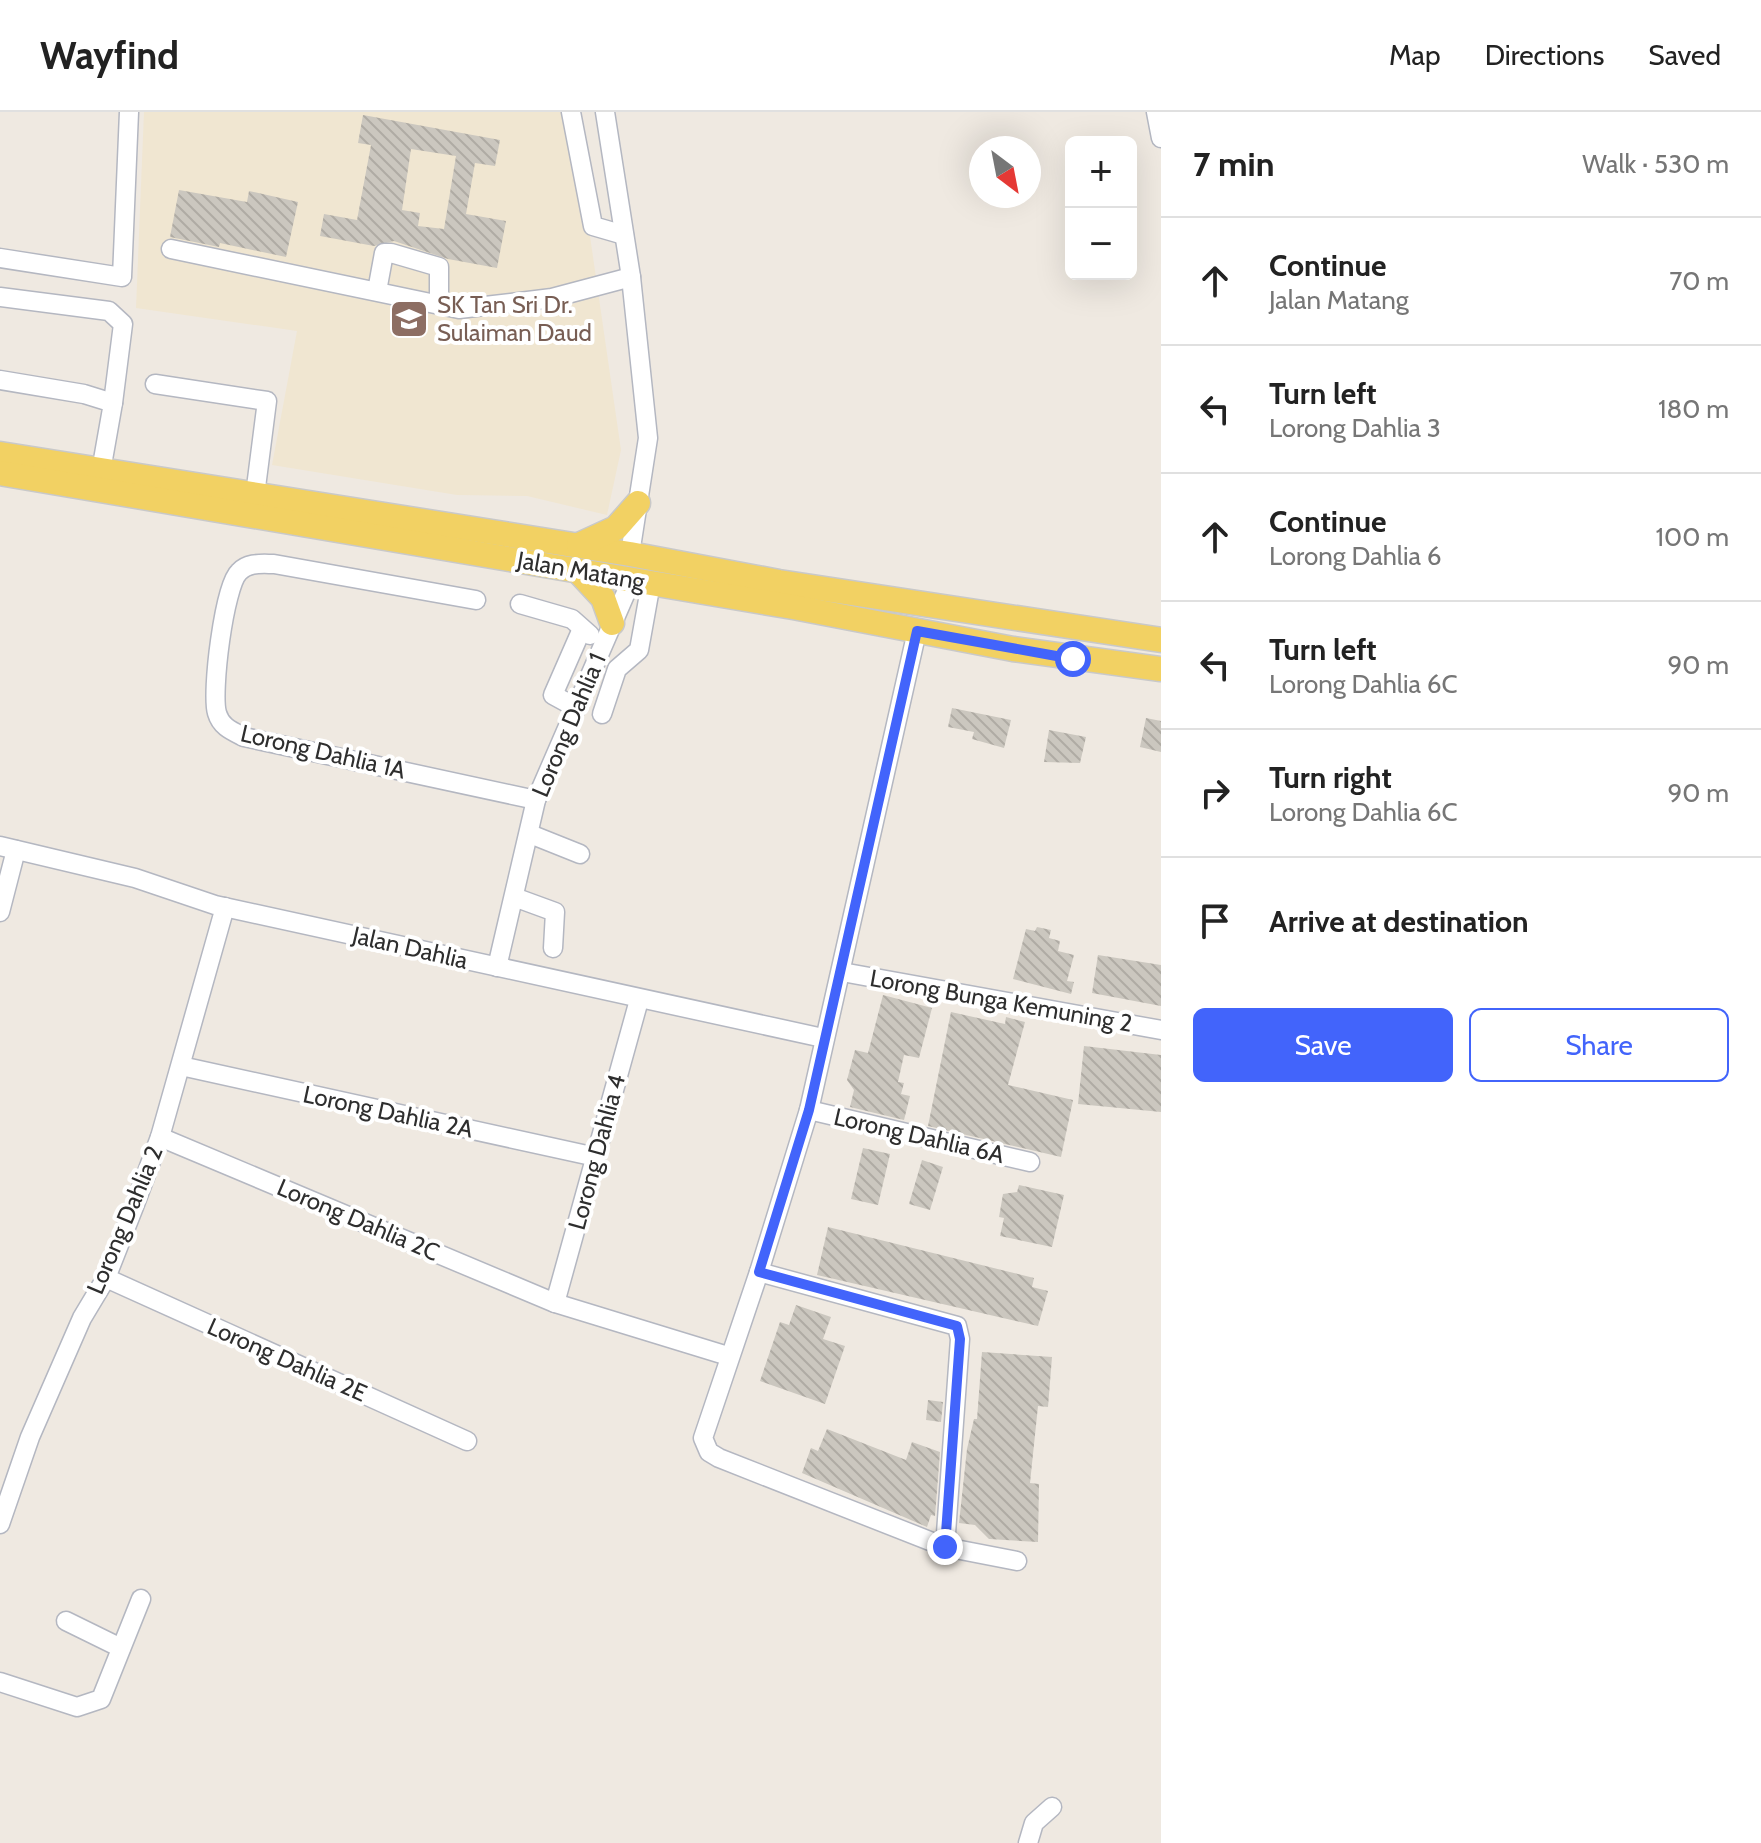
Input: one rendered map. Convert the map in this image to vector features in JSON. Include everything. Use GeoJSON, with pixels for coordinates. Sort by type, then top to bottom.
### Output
{"type":"FeatureCollection","features":[{"type":"Feature","properties":{"kind":"main road","name":"Jalan Matang"},"geometry":{"type":"LineString","coordinates":[[0,454],[577,545],[779,582],[1161,640]]}},
{"type":"Feature","properties":{"kind":"main road","name":"Jalan Matang"},"geometry":{"type":"LineString","coordinates":[[0,473],[652,583],[1073,659],[1161,669]]}},
{"type":"Feature","properties":{"kind":"main road"},"geometry":{"type":"LineString","coordinates":[[577,545],[616,528],[638,503]]}},
{"type":"Feature","properties":{"kind":"main road"},"geometry":{"type":"LineString","coordinates":[[630,554],[635,575],[652,583]]}},
{"type":"Feature","properties":{"kind":"main road"},"geometry":{"type":"LineString","coordinates":[[578,571],[603,598],[608,632]]}},
{"type":"Feature","properties":{"kind":"street"},"geometry":{"type":"LineString","coordinates":[[0,258],[122,277],[129,112]]}},
{"type":"Feature","properties":{"kind":"street"},"geometry":{"type":"LineString","coordinates":[[571,112],[593,226],[624,235]]}},
{"type":"Feature","properties":{"kind":"street"},"geometry":{"type":"LineString","coordinates":[[605,112],[631,277],[648,438],[630,554]]}},
{"type":"Feature","properties":{"kind":"street"},"geometry":{"type":"LineString","coordinates":[[1156,112],[1161,138]]}},
{"type":"Feature","properties":{"kind":"street"},"geometry":{"type":"LineString","coordinates":[[171,249],[459,309],[552,298],[631,277]]}},
{"type":"Feature","properties":{"kind":"street"},"geometry":{"type":"LineString","coordinates":[[377,291],[380,259],[384,253],[391,253],[439,267],[439,303]]}},
{"type":"Feature","properties":{"kind":"street"},"geometry":{"type":"LineString","coordinates":[[0,297],[109,311],[123,324],[101,471]]}},
{"type":"Feature","properties":{"kind":"street"},"geometry":{"type":"LineString","coordinates":[[0,380],[84,394],[113,403]]}},
{"type":"Feature","properties":{"kind":"street"},"geometry":{"type":"LineString","coordinates":[[155,384],[267,401],[255,495]]}},
{"type":"Feature","properties":{"kind":"street","name":"Lorong Dahlia 1A"},"geometry":{"type":"LineString","coordinates":[[476,600],[274,564],[253,564],[239,572],[228,591],[215,697],[217,715],[227,729],[244,737],[536,800]]}},
{"type":"Feature","properties":{"kind":"street"},"geometry":{"type":"LineString","coordinates":[[602,714],[617,669],[639,650],[652,583]]}},
{"type":"Feature","properties":{"kind":"street","name":"Lorong Dahlia 1"},"geometry":{"type":"LineString","coordinates":[[497,967],[536,800],[608,632],[652,583]]}},
{"type":"Feature","properties":{"kind":"street"},"geometry":{"type":"LineString","coordinates":[[520,604],[572,619],[581,631]]}},
{"type":"Feature","properties":{"kind":"street"},"geometry":{"type":"LineString","coordinates":[[581,631],[608,632]]}},
{"type":"Feature","properties":{"kind":"street"},"geometry":{"type":"LineString","coordinates":[[575,707],[553,695],[581,631]]}},
{"type":"Feature","properties":{"kind":"street"},"geometry":{"type":"LineString","coordinates":[[917,631],[809,1110],[703,1438],[709,1452],[719,1458],[945,1547],[1017,1561]]}},
{"type":"Feature","properties":{"kind":"street"},"geometry":{"type":"LineString","coordinates":[[530,834],[580,854]]}},
{"type":"Feature","properties":{"kind":"street"},"geometry":{"type":"LineString","coordinates":[[0,912],[8,848]]}},
{"type":"Feature","properties":{"kind":"street","name":"Jalan Dahlia"},"geometry":{"type":"LineString","coordinates":[[8,848],[135,878],[225,907],[823,1038]]}},
{"type":"Feature","properties":{"kind":"street"},"geometry":{"type":"LineString","coordinates":[[514,897],[555,912],[553,948]]}},
{"type":"Feature","properties":{"kind":"street","name":"Lorong Dahlia 2"},"geometry":{"type":"LineString","coordinates":[[0,1524],[30,1437],[82,1318],[106,1278],[160,1137],[225,907]]}},
{"type":"Feature","properties":{"kind":"street","name":"Lorong Bunga Kemuning 2"},"geometry":{"type":"LineString","coordinates":[[842,972],[1161,1030]]}},
{"type":"Feature","properties":{"kind":"street","name":"Lorong Dahlia 4"},"geometry":{"type":"LineString","coordinates":[[555,1303],[639,1000]]}},
{"type":"Feature","properties":{"kind":"street","name":"Lorong Dahlia 2A"},"geometry":{"type":"LineString","coordinates":[[181,1066],[596,1157]]}},
{"type":"Feature","properties":{"kind":"street","name":"Lorong Dahlia 6A"},"geometry":{"type":"LineString","coordinates":[[809,1110],[1030,1162]]}},
{"type":"Feature","properties":{"kind":"street","name":"Lorong Dahlia 2C"},"geometry":{"type":"LineString","coordinates":[[160,1137],[555,1303],[728,1356]]}},
{"type":"Feature","properties":{"kind":"street"},"geometry":{"type":"LineString","coordinates":[[759,1272],[957,1326],[960,1339],[945,1547]]}},
{"type":"Feature","properties":{"kind":"street","name":"Lorong Dahlia 2E"},"geometry":{"type":"LineString","coordinates":[[106,1278],[467,1441]]}},
{"type":"Feature","properties":{"kind":"street"},"geometry":{"type":"LineString","coordinates":[[0,1682],[77,1707],[89,1706],[101,1699],[141,1599]]}},
{"type":"Feature","properties":{"kind":"street"},"geometry":{"type":"LineString","coordinates":[[66,1621],[121,1648]]}},
{"type":"Feature","properties":{"kind":"street"},"geometry":{"type":"LineString","coordinates":[[1028,1843],[1034,1823],[1052,1807]]}},
{"type":"Feature","properties":{"kind":"shaded area","name":"SK Tan Sri Dr. Sulaiman Daud"},"geometry":{"type":"Polygon","coordinates":[[[144,112],[572,112],[621,450],[607,515],[527,496],[457,495],[272,465],[297,331],[136,308],[144,112]]]}},
{"type":"Feature","properties":{"kind":"building"},"geometry":{"type":"Polygon","coordinates":[[[363,115],[500,140],[495,166],[475,163],[466,214],[506,221],[497,268],[448,259],[394,241],[374,246],[320,236],[324,214],[357,220],[371,145],[358,143],[363,115]],[[411,149],[402,210],[420,213],[418,226],[444,229],[456,156],[411,149]]]}},
{"type":"Feature","properties":{"kind":"building"},"geometry":{"type":"Polygon","coordinates":[[[179,190],[247,202],[249,191],[298,202],[286,257],[220,243],[219,247],[170,237],[179,190]]]}},
{"type":"Feature","properties":{"kind":"building"},"geometry":{"type":"Polygon","coordinates":[[[952,708],[1011,720],[1004,748],[972,739],[974,732],[948,727],[952,708]]]}},
{"type":"Feature","properties":{"kind":"building"},"geometry":{"type":"Polygon","coordinates":[[[1146,718],[1161,721],[1161,752],[1140,747],[1146,718]]]}},
{"type":"Feature","properties":{"kind":"building"},"geometry":{"type":"Polygon","coordinates":[[[1049,730],[1086,737],[1080,763],[1044,762],[1049,730]]]}},
{"type":"Feature","properties":{"kind":"building"},"geometry":{"type":"Polygon","coordinates":[[[1037,927],[1051,930],[1049,938],[1060,941],[1058,951],[1074,955],[1067,981],[1074,982],[1071,994],[1013,979],[1026,929],[1035,931],[1037,927]]]}},
{"type":"Feature","properties":{"kind":"building"},"geometry":{"type":"Polygon","coordinates":[[[1098,955],[1161,965],[1161,1006],[1092,993],[1098,955]]]}},
{"type":"Feature","properties":{"kind":"building"},"geometry":{"type":"Polygon","coordinates":[[[883,995],[932,1008],[919,1058],[904,1055],[898,1082],[904,1083],[901,1094],[910,1096],[904,1120],[850,1107],[854,1090],[847,1080],[855,1050],[868,1053],[883,995]]]}},
{"type":"Feature","properties":{"kind":"building"},"geometry":{"type":"Polygon","coordinates":[[[951,1012],[1005,1024],[1006,1017],[1025,1022],[1008,1085],[1073,1100],[1061,1157],[928,1126],[951,1012]]]}},
{"type":"Feature","properties":{"kind":"building"},"geometry":{"type":"Polygon","coordinates":[[[1084,1046],[1161,1055],[1161,1112],[1078,1104],[1084,1046]]]}},
{"type":"Feature","properties":{"kind":"building"},"geometry":{"type":"Polygon","coordinates":[[[863,1148],[890,1154],[878,1205],[851,1199],[863,1148]]]}},
{"type":"Feature","properties":{"kind":"building"},"geometry":{"type":"Polygon","coordinates":[[[922,1160],[943,1167],[930,1210],[909,1204],[922,1160]]]}},
{"type":"Feature","properties":{"kind":"building"},"geometry":{"type":"Polygon","coordinates":[[[1019,1185],[1064,1195],[1052,1247],[1000,1236],[1004,1218],[999,1217],[1003,1194],[1017,1192],[1019,1185]]]}},
{"type":"Feature","properties":{"kind":"building"},"geometry":{"type":"Polygon","coordinates":[[[828,1227],[1034,1278],[1032,1287],[1048,1291],[1038,1326],[817,1275],[828,1227]]]}},
{"type":"Feature","properties":{"kind":"building"},"geometry":{"type":"Polygon","coordinates":[[[796,1305],[831,1317],[823,1339],[845,1346],[825,1404],[760,1381],[780,1322],[789,1325],[796,1305]]]}},
{"type":"Feature","properties":{"kind":"building"},"geometry":{"type":"Polygon","coordinates":[[[982,1352],[1052,1357],[1048,1407],[1038,1406],[1030,1483],[1039,1484],[1038,1542],[989,1539],[975,1525],[959,1523],[967,1449],[974,1419],[977,1419],[982,1352]]]}},
{"type":"Feature","properties":{"kind":"building"},"geometry":{"type":"Polygon","coordinates":[[[928,1400],[943,1402],[941,1422],[926,1420],[928,1400]]]}},
{"type":"Feature","properties":{"kind":"building"},"geometry":{"type":"Polygon","coordinates":[[[827,1429],[906,1460],[912,1442],[940,1452],[935,1516],[931,1515],[927,1527],[802,1473],[811,1448],[818,1451],[827,1429]]]}},
{"type":"Feature","properties":{"kind":"place","name":"SK Tan Sri Dr. Sulaiman Daud"},"geometry":{"type":"Point","coordinates":[409,319]}},
{"type":"Feature","properties":{"kind":"route"},"geometry":{"type":"LineString","coordinates":[[945,1547],[960,1339],[957,1326],[759,1272],[809,1110],[917,631],[1073,659]]}}]}
